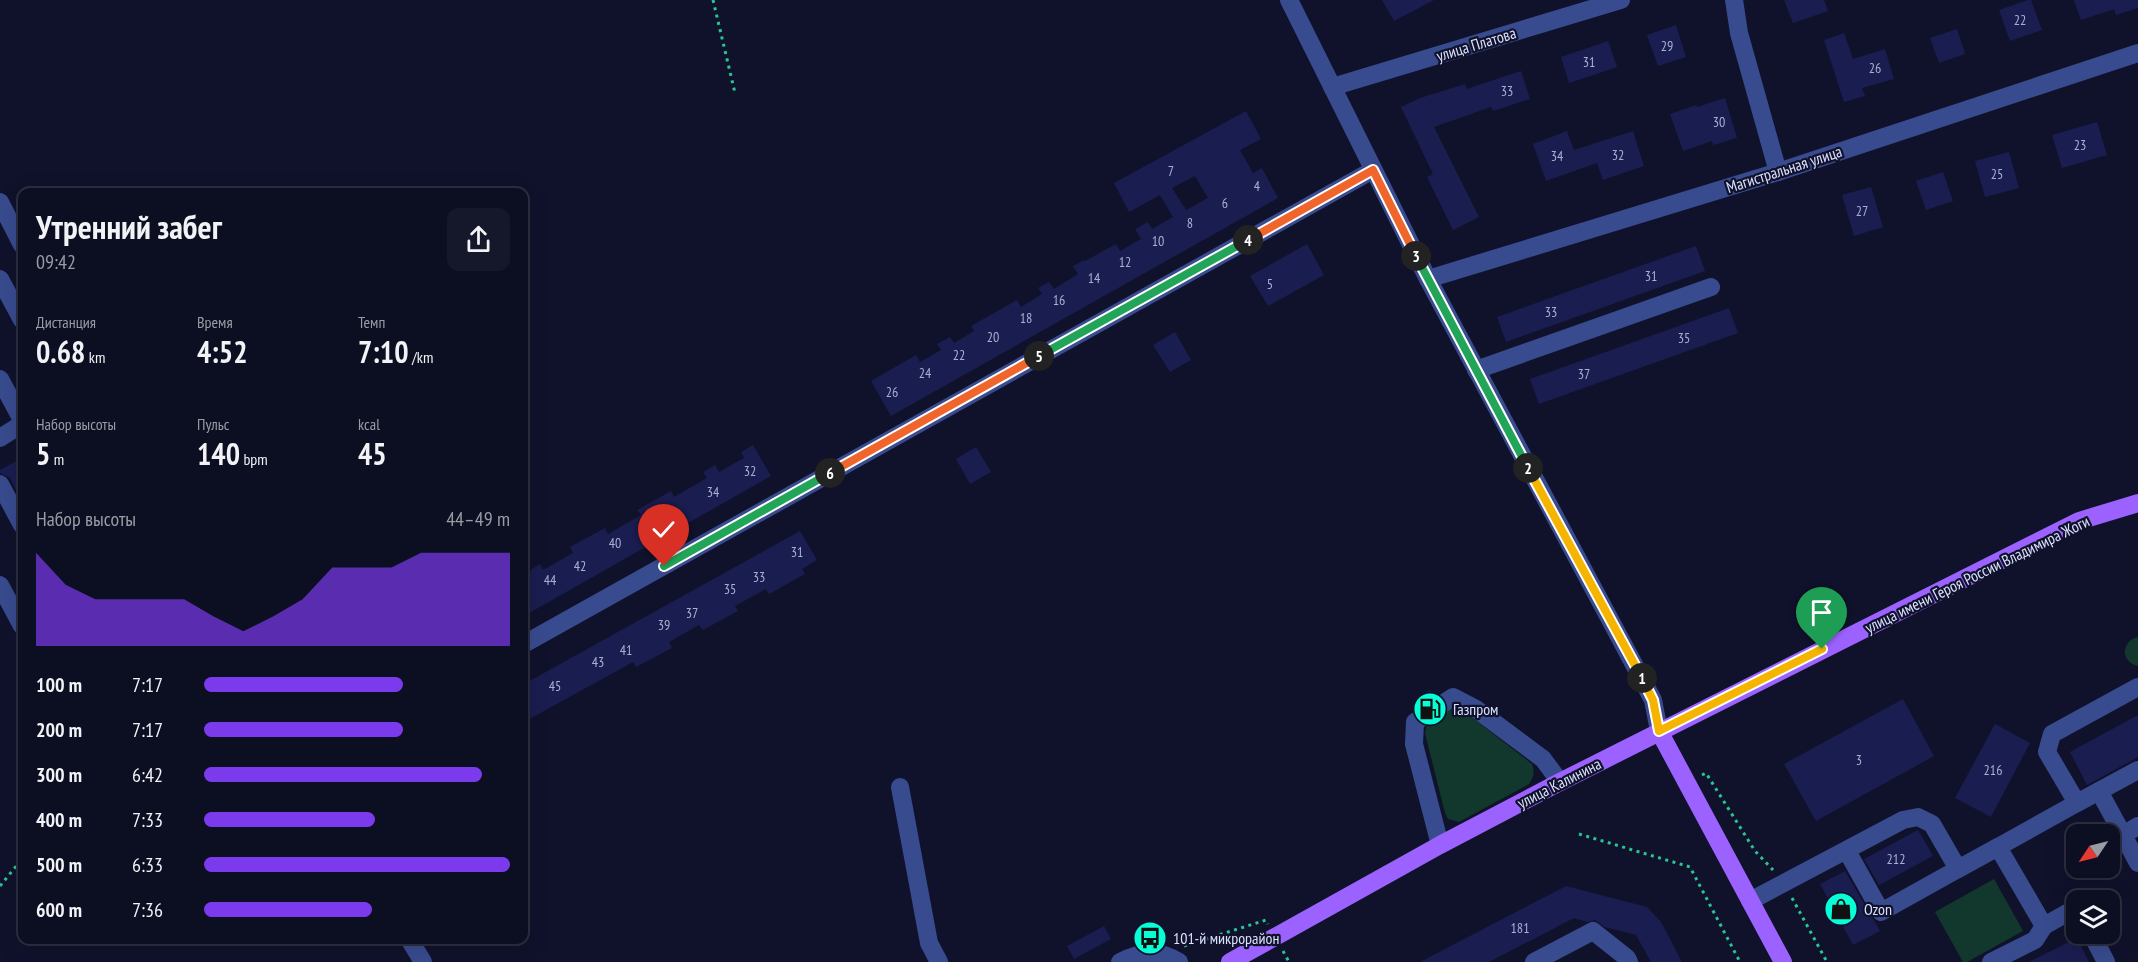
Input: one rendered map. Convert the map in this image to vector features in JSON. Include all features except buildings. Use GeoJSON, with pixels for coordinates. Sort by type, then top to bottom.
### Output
{"type":"FeatureCollection","features":[{"type":"Feature","properties":{"kind":"main road","name":"улица имени Героя России Владимира Жоги"},"geometry":{"type":"LineString","coordinates":[[1659,731],[2079,521],[2138,503]]}},
{"type":"Feature","properties":{"kind":"main road","name":"улица Калинина"},"geometry":{"type":"LineString","coordinates":[[1230,962],[1440,845],[1659,731]]}},
{"type":"Feature","properties":{"kind":"main road"},"geometry":{"type":"LineString","coordinates":[[1659,731],[1783,962]]}},
{"type":"Feature","properties":{"kind":"street"},"geometry":{"type":"LineString","coordinates":[[1289,0],[1428,279],[1653,700],[1659,731]]}},
{"type":"Feature","properties":{"kind":"street","name":"улица Платова"},"geometry":{"type":"LineString","coordinates":[[1332,87],[1621,0]]}},
{"type":"Feature","properties":{"kind":"street"},"geometry":{"type":"LineString","coordinates":[[1734,0],[1739,33],[1778,172]]}},
{"type":"Feature","properties":{"kind":"street","name":"Магистральная улица"},"geometry":{"type":"LineString","coordinates":[[1428,279],[1778,172],[2138,53]]}},
{"type":"Feature","properties":{"kind":"street"},"geometry":{"type":"LineString","coordinates":[[528,642],[1373,170]]}},
{"type":"Feature","properties":{"kind":"street"},"geometry":{"type":"LineString","coordinates":[[0,202],[18,237]]}},
{"type":"Feature","properties":{"kind":"street"},"geometry":{"type":"LineString","coordinates":[[0,279],[18,313]]}},
{"type":"Feature","properties":{"kind":"street"},"geometry":{"type":"LineString","coordinates":[[1476,370],[1711,287]]}},
{"type":"Feature","properties":{"kind":"street"},"geometry":{"type":"LineString","coordinates":[[0,379],[18,414]]}},
{"type":"Feature","properties":{"kind":"street"},"geometry":{"type":"LineString","coordinates":[[0,438],[18,425]]}},
{"type":"Feature","properties":{"kind":"street"},"geometry":{"type":"LineString","coordinates":[[0,484],[18,518]]}},
{"type":"Feature","properties":{"kind":"street"},"geometry":{"type":"LineString","coordinates":[[0,585],[18,619]]}},
{"type":"Feature","properties":{"kind":"street"},"geometry":{"type":"LineString","coordinates":[[2078,803],[2047,752],[2052,734],[2138,687]]}},
{"type":"Feature","properties":{"kind":"street"},"geometry":{"type":"LineString","coordinates":[[1440,845],[1414,744],[1415,722],[1454,697],[1476,709],[1543,759],[1560,782]]}},
{"type":"Feature","properties":{"kind":"street"},"geometry":{"type":"LineString","coordinates":[[1847,851],[1881,912],[2138,770]]}},
{"type":"Feature","properties":{"kind":"street"},"geometry":{"type":"LineString","coordinates":[[900,787],[930,943],[939,962]]}},
{"type":"Feature","properties":{"kind":"street"},"geometry":{"type":"LineString","coordinates":[[2099,791],[2130,830],[2138,863]]}},
{"type":"Feature","properties":{"kind":"street"},"geometry":{"type":"LineString","coordinates":[[1750,901],[1903,820],[1918,817],[1932,824],[1958,869]]}},
{"type":"Feature","properties":{"kind":"street"},"geometry":{"type":"LineString","coordinates":[[1998,847],[2044,926]]}},
{"type":"Feature","properties":{"kind":"street"},"geometry":{"type":"LineString","coordinates":[[1991,962],[2035,940],[2044,926],[2066,914]]}},
{"type":"Feature","properties":{"kind":"street"},"geometry":{"type":"LineString","coordinates":[[1534,962],[1593,931],[1629,962]]}},
{"type":"Feature","properties":{"kind":"street"},"geometry":{"type":"LineString","coordinates":[[412,944],[423,962]]}},
{"type":"Feature","properties":{"kind":"street"},"geometry":{"type":"LineString","coordinates":[[2097,944],[2106,962]]}},
{"type":"Feature","properties":{"kind":"street"},"geometry":{"type":"LineString","coordinates":[[1120,962],[1135,954],[1171,958]]}},
{"type":"Feature","properties":{"kind":"path"},"geometry":{"type":"LineString","coordinates":[[713,0],[735,93]]}},
{"type":"Feature","properties":{"kind":"path"},"geometry":{"type":"LineString","coordinates":[[1687,784],[1706,773],[1755,850],[1784,881],[1827,962]]}},
{"type":"Feature","properties":{"kind":"path"},"geometry":{"type":"LineString","coordinates":[[1579,834],[1690,867],[1740,962]]}},
{"type":"Feature","properties":{"kind":"path"},"geometry":{"type":"LineString","coordinates":[[0,886],[18,864]]}},
{"type":"Feature","properties":{"kind":"path"},"geometry":{"type":"LineString","coordinates":[[1171,958],[1266,920],[1289,962]]}},
{"type":"Feature","properties":{"kind":"green space"},"geometry":{"type":"Polygon","coordinates":[[[2138,637],[2138,666],[2128,660],[2125,652],[2128,643],[2138,637]]]}},
{"type":"Feature","properties":{"kind":"green space"},"geometry":{"type":"Polygon","coordinates":[[[1454,707],[1461,709],[1532,764],[1534,772],[1529,784],[1459,822],[1448,819],[1445,813],[1425,733],[1427,723],[1454,707]]]}},
{"type":"Feature","properties":{"kind":"green space"},"geometry":{"type":"Polygon","coordinates":[[[1994,879],[2023,931],[1967,962],[1963,962],[1935,912],[1994,879]]]}},
{"type":"Feature","properties":{"kind":"place","name":"Газпром"},"geometry":{"type":"Point","coordinates":[1430,709]}},
{"type":"Feature","properties":{"kind":"place","name":"Ozon"},"geometry":{"type":"Point","coordinates":[1841,909]}},
{"type":"Feature","properties":{"kind":"place","name":"101-й микрорайон"},"geometry":{"type":"Point","coordinates":[1150,938]}},
{"type":"Feature","properties":{"kind":"route"},"geometry":{"type":"LineString","coordinates":[[664,566],[1373,170],[1428,279],[1653,700],[1659,731],[1822,649]]}}]}
